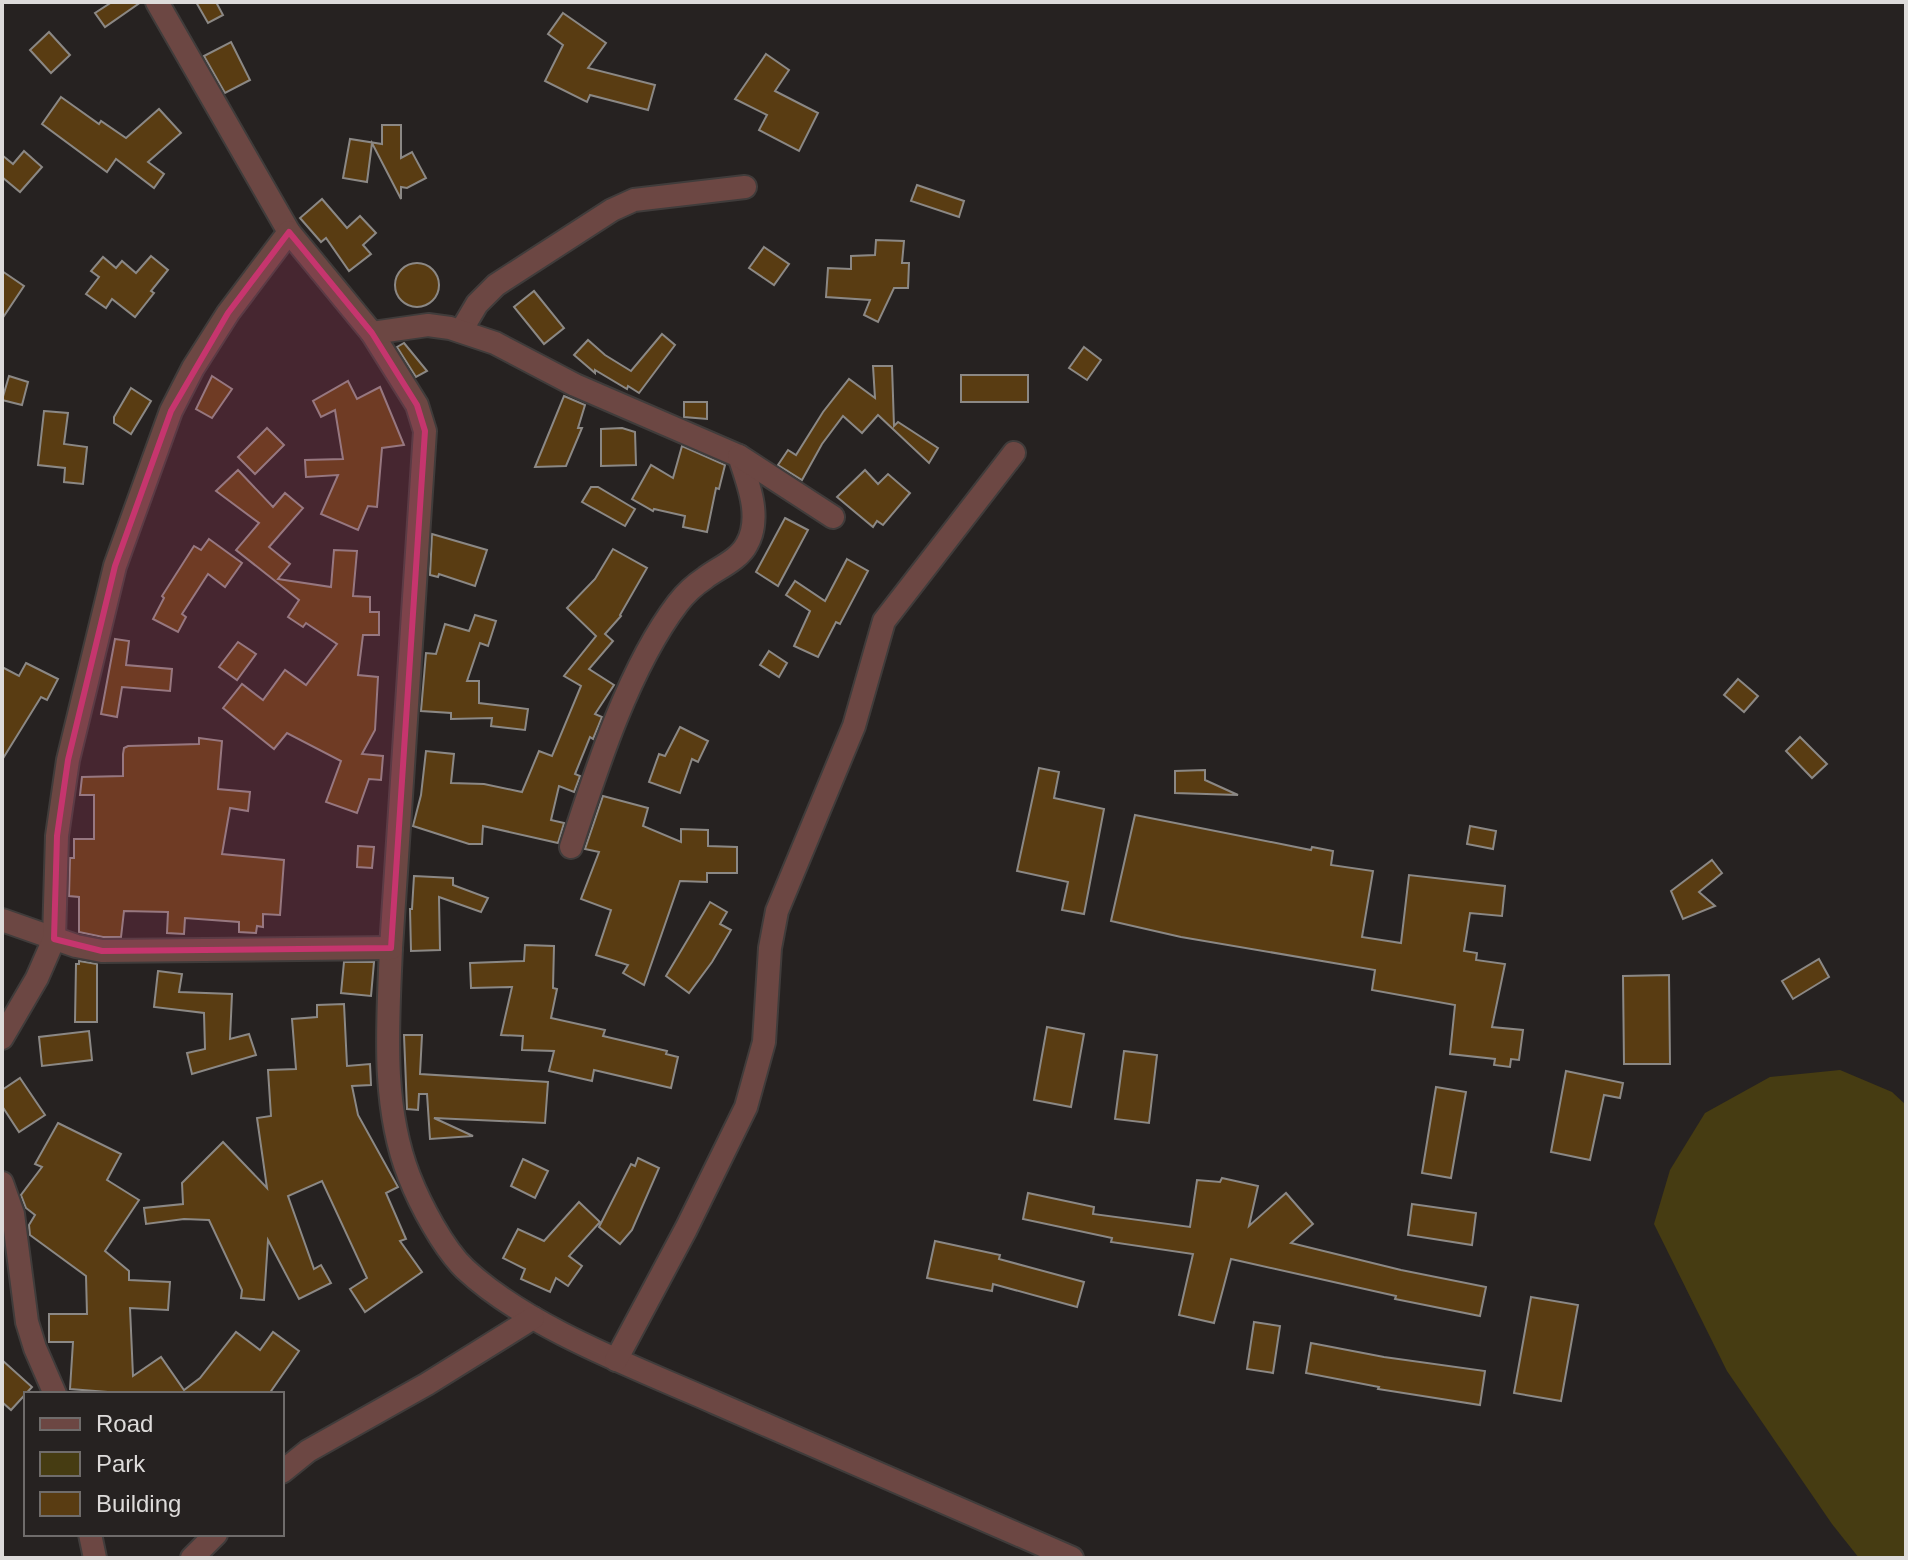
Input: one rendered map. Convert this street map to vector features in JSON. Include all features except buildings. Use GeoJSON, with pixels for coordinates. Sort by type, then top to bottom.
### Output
{"type":"FeatureCollection","features":[{"type":"Feature","properties":{"kind":"street"},"geometry":{"type":"LineString","coordinates":[[157,2],[289,232],[372,333],[417,405],[425,431],[388,1030],[391,1103],[399,1145],[410,1177],[433,1224],[463,1266],[491,1291],[533,1318],[616,1360],[1072,1558]]}},
{"type":"Feature","properties":{"kind":"street"},"geometry":{"type":"LineString","coordinates":[[461,331],[477,304],[496,285],[612,210],[634,200],[745,187]]}},
{"type":"Feature","properties":{"kind":"street"},"geometry":{"type":"LineString","coordinates":[[2,1038],[37,978],[54,939],[57,836],[68,760],[115,566],[171,411],[193,368],[228,313],[289,232]]}},
{"type":"Feature","properties":{"kind":"street"},"geometry":{"type":"LineString","coordinates":[[372,333],[428,325],[461,331],[495,343],[575,385],[739,456],[833,517]]}},
{"type":"Feature","properties":{"kind":"street"},"geometry":{"type":"LineString","coordinates":[[616,1360],[746,1107],[764,1042],[770,948],[777,911],[854,726],[884,621],[1014,453]]}},
{"type":"Feature","properties":{"kind":"street"},"geometry":{"type":"LineString","coordinates":[[571,847],[593,778],[643,659],[679,602],[703,579],[729,563],[747,546],[754,509],[739,456]]}},
{"type":"Feature","properties":{"kind":"street"},"geometry":{"type":"LineString","coordinates":[[2,920],[54,939],[102,951],[391,948]]}},
{"type":"Feature","properties":{"kind":"street"},"geometry":{"type":"LineString","coordinates":[[2,1183],[13,1214],[27,1322],[54,1392]]}},
{"type":"Feature","properties":{"kind":"street"},"geometry":{"type":"LineString","coordinates":[[284,1470],[308,1451],[427,1384],[533,1318]]}},
{"type":"Feature","properties":{"kind":"street"},"geometry":{"type":"LineString","coordinates":[[90,1536],[95,1558]]}},
{"type":"Feature","properties":{"kind":"street"},"geometry":{"type":"LineString","coordinates":[[192,1558],[214,1536]]}},
{"type":"Feature","properties":{"kind":"highlighted area"},"geometry":{"type":"Polygon","coordinates":[[[289,232],[372,333],[417,405],[425,431],[391,948],[102,951],[54,939],[57,836],[68,760],[115,566],[171,411],[228,313],[289,232]]]}},
{"type":"Feature","properties":{"kind":"green space"},"geometry":{"type":"Polygon","coordinates":[[[1840,1070],[1892,1092],[1906,1105],[1906,1558],[1859,1558],[1832,1524],[1727,1371],[1654,1224],[1670,1170],[1705,1113],[1770,1077],[1840,1070]]]}}]}
